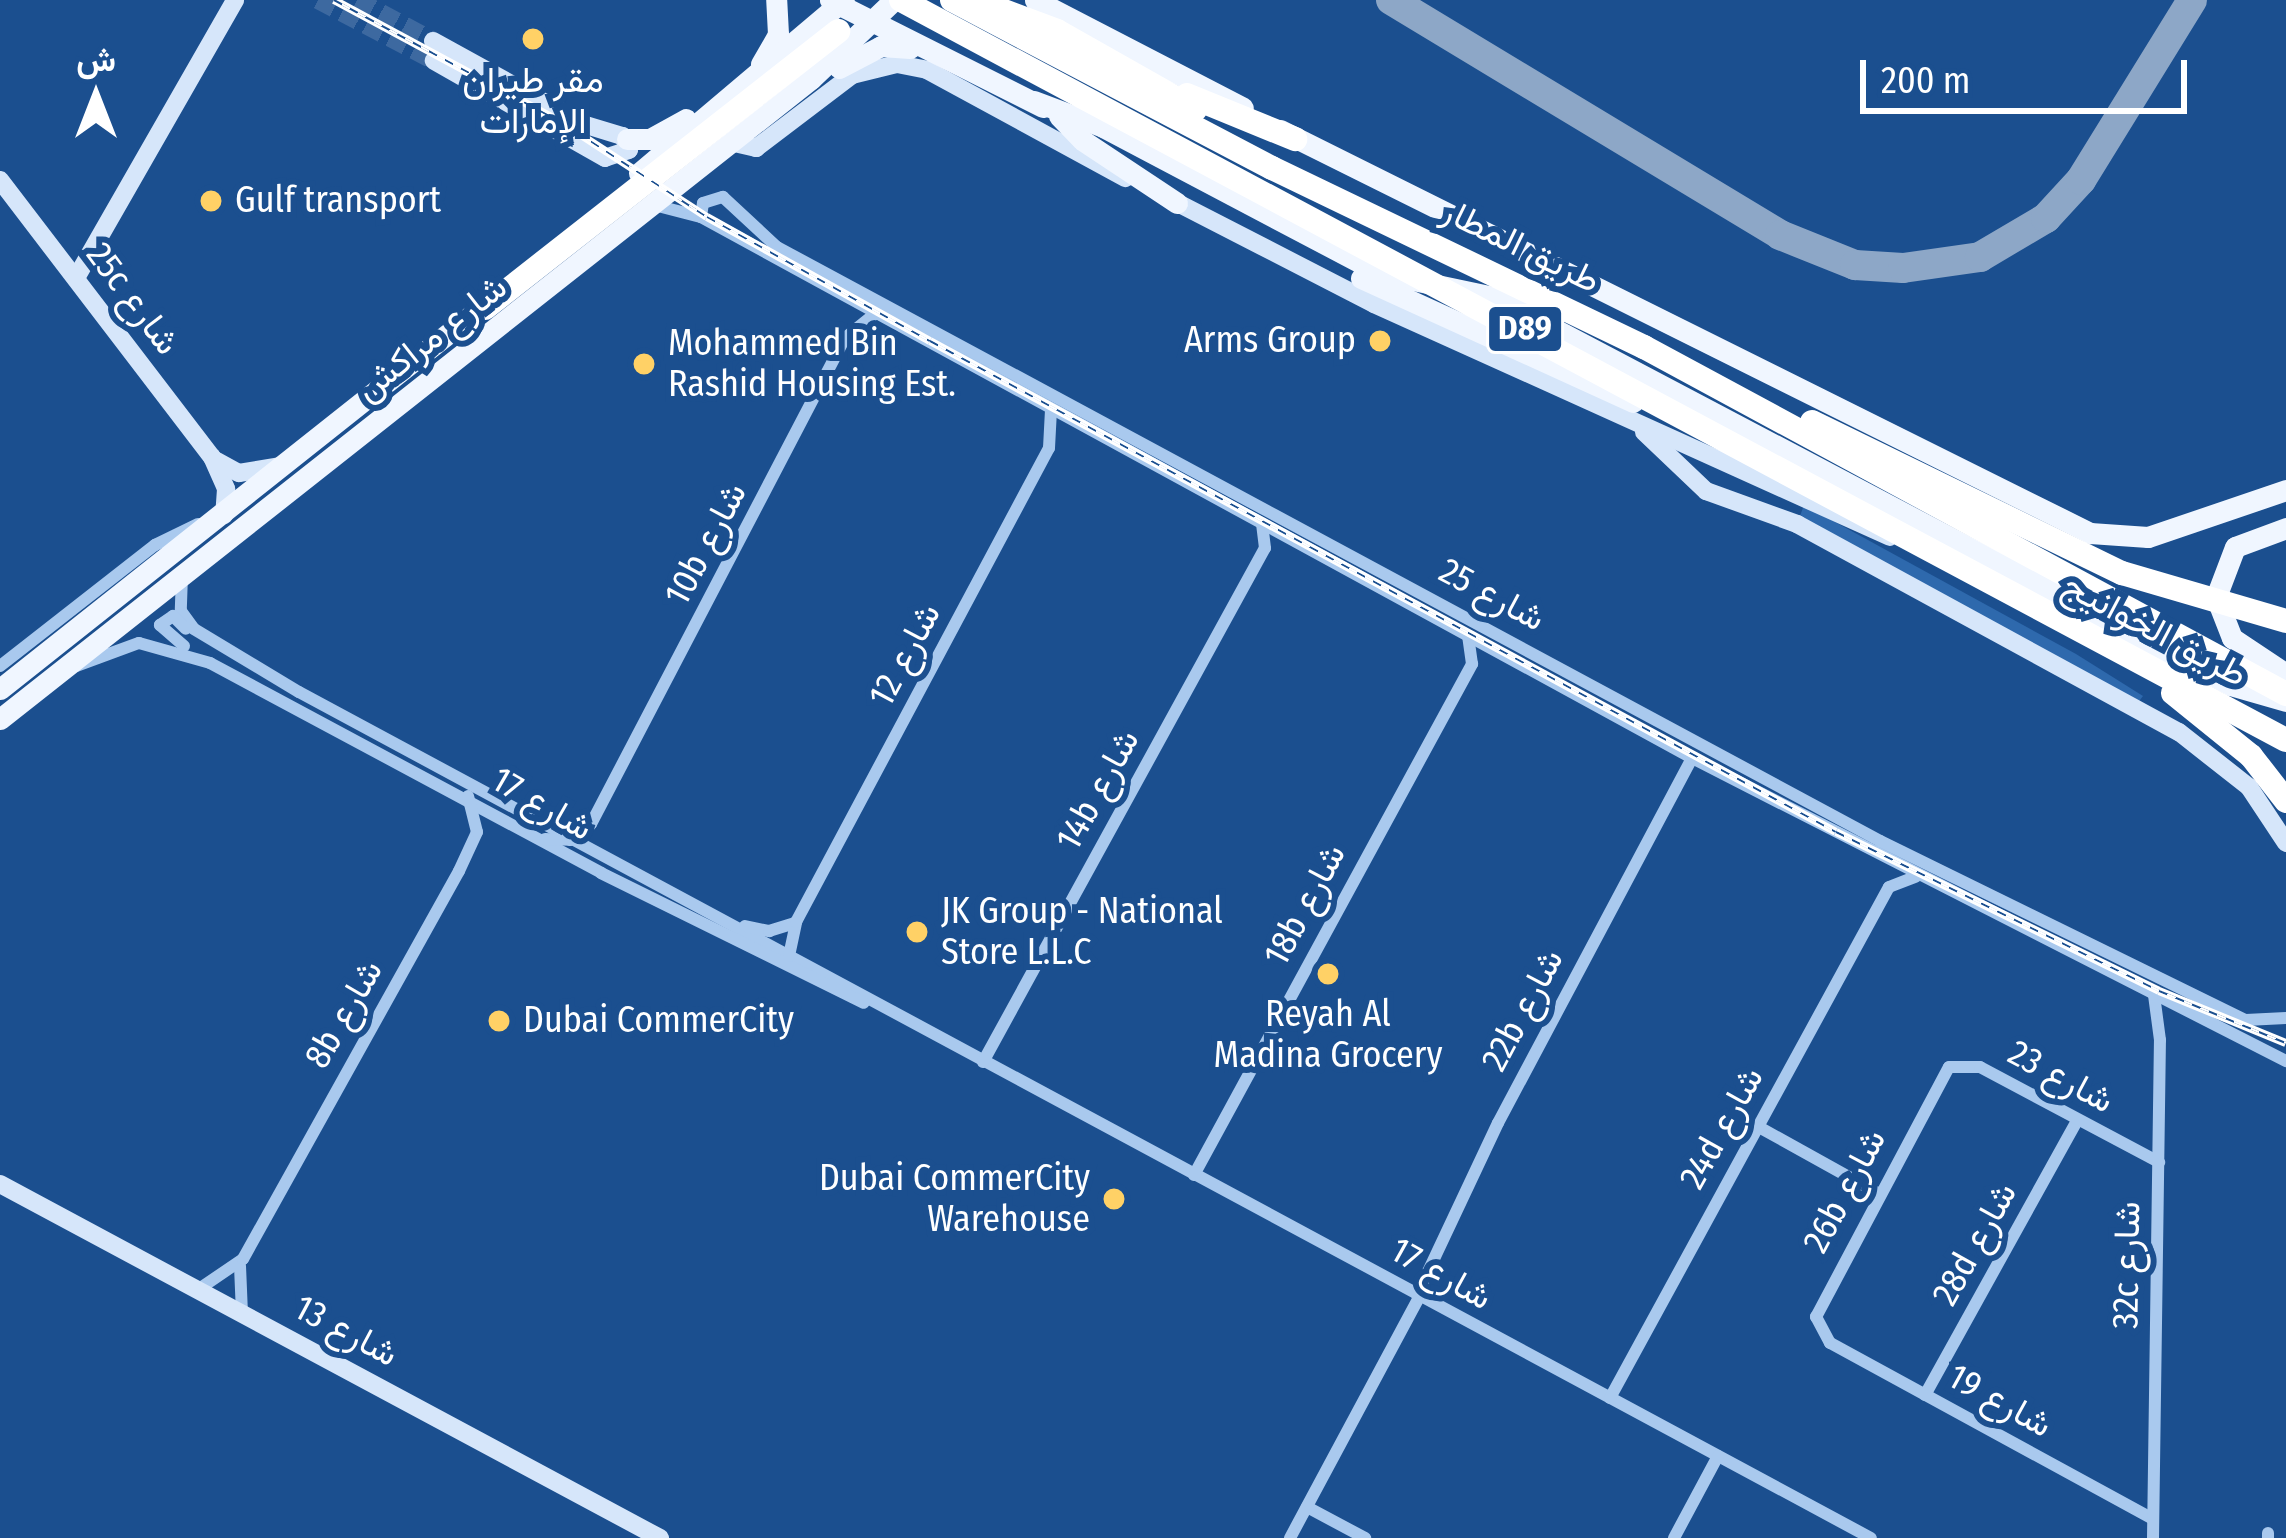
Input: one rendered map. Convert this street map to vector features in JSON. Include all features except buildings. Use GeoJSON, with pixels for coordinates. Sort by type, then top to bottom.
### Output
{"type":"FeatureCollection","features":[{"type":"Feature","properties":{"kind":"highway","name":"طريق المطار"},"geometry":{"type":"LineString","coordinates":[[952,0],[975,6],[1117,86],[1726,392],[2053,569]]}},
{"type":"Feature","properties":{"kind":"highway","name":"طريق المطار"},"geometry":{"type":"LineString","coordinates":[[888,6],[1056,82],[1990,582]]}},
{"type":"Feature","properties":{"kind":"highway"},"geometry":{"type":"LineString","coordinates":[[975,6],[1026,17],[1252,127],[1295,139]]}},
{"type":"Feature","properties":{"kind":"highway"},"geometry":{"type":"LineString","coordinates":[[484,308],[838,31]]}},
{"type":"Feature","properties":{"kind":"highway"},"geometry":{"type":"LineString","coordinates":[[1095,52],[1449,250]]}},
{"type":"Feature","properties":{"kind":"highway"},"geometry":{"type":"LineString","coordinates":[[1726,392],[1770,400],[2072,550],[2161,587],[2286,621]]}},
{"type":"Feature","properties":{"kind":"highway","name":"طريق الخوانيج"},"geometry":{"type":"LineString","coordinates":[[2053,569],[2286,698]]}},
{"type":"Feature","properties":{"kind":"highway","name":"طريق الخوانيج"},"geometry":{"type":"LineString","coordinates":[[1990,582],[2286,740]]}},
{"type":"Feature","properties":{"kind":"highway"},"geometry":{"type":"LineString","coordinates":[[2140,663],[2251,755],[2286,801]]}},
{"type":"Feature","properties":{"kind":"main road"},"geometry":{"type":"LineString","coordinates":[[646,167],[770,52],[776,0]]}},
{"type":"Feature","properties":{"kind":"main road"},"geometry":{"type":"LineString","coordinates":[[1035,0],[1295,139],[2090,533],[2148,537],[2286,490]]}},
{"type":"Feature","properties":{"kind":"main road"},"geometry":{"type":"LineString","coordinates":[[646,167],[837,2],[888,6],[932,52]]}},
{"type":"Feature","properties":{"kind":"main road","name":"شارع مراكش"},"geometry":{"type":"LineString","coordinates":[[0,719],[811,79],[888,6]]}},
{"type":"Feature","properties":{"kind":"main road"},"geometry":{"type":"LineString","coordinates":[[811,79],[881,46],[932,52],[1034,101],[1103,127],[1380,273],[1494,297],[2230,685],[2286,698]]}},
{"type":"Feature","properties":{"kind":"main road"},"geometry":{"type":"LineString","coordinates":[[627,140],[664,134],[726,91]]}},
{"type":"Feature","properties":{"kind":"main road"},"geometry":{"type":"LineString","coordinates":[[1034,101],[1388,292],[1650,410],[1710,429]]}},
{"type":"Feature","properties":{"kind":"main road"},"geometry":{"type":"LineString","coordinates":[[1059,116],[1082,140],[1177,202]]}},
{"type":"Feature","properties":{"kind":"main road","name":"شارع مراكش"},"geometry":{"type":"LineString","coordinates":[[0,689],[484,308],[646,167]]}},
{"type":"Feature","properties":{"kind":"main road"},"geometry":{"type":"LineString","coordinates":[[2286,528],[2235,548],[2216,596],[2232,638],[2286,674]]}},
{"type":"Feature","properties":{"kind":"street"},"geometry":{"type":"LineString","coordinates":[[76,278],[235,0]]}},
{"type":"Feature","properties":{"kind":"street"},"geometry":{"type":"LineString","coordinates":[[434,51],[605,158],[626,154],[627,140]]}},
{"type":"Feature","properties":{"kind":"street"},"geometry":{"type":"LineString","coordinates":[[730,142],[756,148],[852,75],[913,66],[1374,304],[1868,531],[1908,537]]}},
{"type":"Feature","properties":{"kind":"street","name":"25c شارع"},"geometry":{"type":"LineString","coordinates":[[0,180],[212,458],[226,489],[220,518]]}},
{"type":"Feature","properties":{"kind":"street","name":"شارع 25"},"geometry":{"type":"LineString","coordinates":[[701,217],[709,198],[723,197],[776,253],[1052,412],[1883,859],[2286,1061]]}},
{"type":"Feature","properties":{"kind":"street","name":"شارع 25"},"geometry":{"type":"LineString","coordinates":[[647,204],[701,217],[776,253],[1880,841],[2161,980],[2266,1023]]}},
{"type":"Feature","properties":{"kind":"street"},"geometry":{"type":"LineString","coordinates":[[52,248],[99,243]]}},
{"type":"Feature","properties":{"kind":"street","name":"10b شارع"},"geometry":{"type":"LineString","coordinates":[[576,837],[599,810],[845,338],[875,314]]}},
{"type":"Feature","properties":{"kind":"street","name":"شارع 12"},"geometry":{"type":"LineString","coordinates":[[793,972],[788,954],[796,922],[1049,448],[1052,412]]}},
{"type":"Feature","properties":{"kind":"street"},"geometry":{"type":"LineString","coordinates":[[1618,414],[1706,491],[1797,524],[2138,707],[2229,768],[2286,843]]}},
{"type":"Feature","properties":{"kind":"street"},"geometry":{"type":"LineString","coordinates":[[212,458],[239,473],[286,465]]}},
{"type":"Feature","properties":{"kind":"street"},"geometry":{"type":"LineString","coordinates":[[1735,467],[1710,464],[1703,480],[1743,506]]}},
{"type":"Feature","properties":{"kind":"street"},"geometry":{"type":"LineString","coordinates":[[0,667],[155,545],[220,518]]}},
{"type":"Feature","properties":{"kind":"street"},"geometry":{"type":"LineString","coordinates":[[1262,525],[1265,548],[1289,539]]}},
{"type":"Feature","properties":{"kind":"street","name":"14b شارع"},"geometry":{"type":"LineString","coordinates":[[983,1062],[1265,548]]}},
{"type":"Feature","properties":{"kind":"street","name":"شارع 17"},"geometry":{"type":"LineString","coordinates":[[182,574],[186,621],[220,646],[1871,1538]]}},
{"type":"Feature","properties":{"kind":"street"},"geometry":{"type":"LineString","coordinates":[[210,663],[164,635],[163,620],[173,616],[220,646]]}},
{"type":"Feature","properties":{"kind":"street"},"geometry":{"type":"LineString","coordinates":[[1468,636],[1472,664],[1505,656]]}},
{"type":"Feature","properties":{"kind":"street","name":"شارع 17"},"geometry":{"type":"LineString","coordinates":[[65,668],[139,643],[210,663],[467,795],[538,838],[793,972],[983,1062]]}},
{"type":"Feature","properties":{"kind":"street","name":"18b شارع"},"geometry":{"type":"LineString","coordinates":[[1194,1175],[1472,664]]}},
{"type":"Feature","properties":{"kind":"street","name":"22b شارع"},"geometry":{"type":"LineString","coordinates":[[1290,1538],[1418,1295],[1508,1103],[1692,758]]}},
{"type":"Feature","properties":{"kind":"street","name":"8b شارع"},"geometry":{"type":"LineString","coordinates":[[199,1289],[243,1259],[473,845],[477,819],[467,795]]}},
{"type":"Feature","properties":{"kind":"street","name":"10b شارع"},"geometry":{"type":"LineString","coordinates":[[599,810],[599,850]]}},
{"type":"Feature","properties":{"kind":"street"},"geometry":{"type":"LineString","coordinates":[[538,838],[576,837]]}},
{"type":"Feature","properties":{"kind":"street"},"geometry":{"type":"LineString","coordinates":[[1883,859],[1889,887],[1917,876]]}},
{"type":"Feature","properties":{"kind":"street","name":"24d شارع"},"geometry":{"type":"LineString","coordinates":[[1610,1398],[1889,887]]}},
{"type":"Feature","properties":{"kind":"street"},"geometry":{"type":"LineString","coordinates":[[734,923],[769,931],[796,922]]}},
{"type":"Feature","properties":{"kind":"street","name":"32c شارع"},"geometry":{"type":"LineString","coordinates":[[2153,1538],[2160,1040],[2154,994]]}},
{"type":"Feature","properties":{"kind":"street"},"geometry":{"type":"LineString","coordinates":[[2160,1040],[2182,1009]]}},
{"type":"Feature","properties":{"kind":"street"},"geometry":{"type":"LineString","coordinates":[[2261,1047],[2272,1034],[2266,1023],[2286,1018]]}},
{"type":"Feature","properties":{"kind":"street","name":"شارع 23"},"geometry":{"type":"LineString","coordinates":[[1937,1079],[1949,1067],[1970,1063],[2158,1162]]}},
{"type":"Feature","properties":{"kind":"street","name":"26b شارع"},"geometry":{"type":"LineString","coordinates":[[1820,1334],[1817,1309],[1937,1079]]}},
{"type":"Feature","properties":{"kind":"street","name":"28d شارع"},"geometry":{"type":"LineString","coordinates":[[1925,1395],[2077,1121]]}},
{"type":"Feature","properties":{"kind":"street"},"geometry":{"type":"LineString","coordinates":[[1757,1126],[1878,1193]]}},
{"type":"Feature","properties":{"kind":"street","name":"شارع 13"},"geometry":{"type":"LineString","coordinates":[[0,1184],[660,1538]]}},
{"type":"Feature","properties":{"kind":"street","name":"8b شارع"},"geometry":{"type":"LineString","coordinates":[[242,1313],[243,1259]]}},
{"type":"Feature","properties":{"kind":"street","name":"شارع 19"},"geometry":{"type":"LineString","coordinates":[[1820,1334],[2153,1519]]}},
{"type":"Feature","properties":{"kind":"street"},"geometry":{"type":"LineString","coordinates":[[1675,1538],[1718,1456]]}},
{"type":"Feature","properties":{"kind":"street"},"geometry":{"type":"LineString","coordinates":[[1307,1507],[1366,1538]]}},
{"type":"Feature","properties":{"kind":"shaded area"},"geometry":{"type":"Polygon","coordinates":[[[1804,505],[2076,654],[2143,696],[2137,704],[1838,541],[1800,516],[1804,505]]]}},
{"type":"Feature","properties":{"kind":"taxiway"},"geometry":{"type":"LineString","coordinates":[[1391,0],[1780,235],[1855,265],[1903,268],[1980,257],[2046,218],[2081,180],[2192,0]]}},
{"type":"Feature","properties":{"kind":"tunnel"},"geometry":{"type":"LineString","coordinates":[[318,0],[434,61]]}},
{"type":"Feature","properties":{"kind":"tunnel"},"geometry":{"type":"LineString","coordinates":[[357,0],[433,41]]}},
{"type":"Feature","properties":{"kind":"railway"},"geometry":{"type":"LineString","coordinates":[[334,0],[561,122],[707,217],[930,341],[1836,832],[2159,991],[2286,1043]]}},
{"type":"Feature","properties":{"kind":"place","name":"مقر طيران الإمارات"},"geometry":{"type":"Point","coordinates":[533,39]}},
{"type":"Feature","properties":{"kind":"place","name":"Gulf transport"},"geometry":{"type":"Point","coordinates":[211,201]}},
{"type":"Feature","properties":{"kind":"place","name":"Arms Group"},"geometry":{"type":"Point","coordinates":[1380,341]}},
{"type":"Feature","properties":{"kind":"place","name":"Mohammed Bin Rashid Housing Est."},"geometry":{"type":"Point","coordinates":[644,364]}},
{"type":"Feature","properties":{"kind":"place","name":"JK Group - National Store L.L.C"},"geometry":{"type":"Point","coordinates":[917,932]}},
{"type":"Feature","properties":{"kind":"place","name":"Reyah Al Madina Grocery"},"geometry":{"type":"Point","coordinates":[1328,974]}},
{"type":"Feature","properties":{"kind":"place","name":"Dubai CommerCity"},"geometry":{"type":"Point","coordinates":[499,1021]}},
{"type":"Feature","properties":{"kind":"place","name":"Dubai CommerCity Warehouse"},"geometry":{"type":"Point","coordinates":[1114,1199]}}]}
